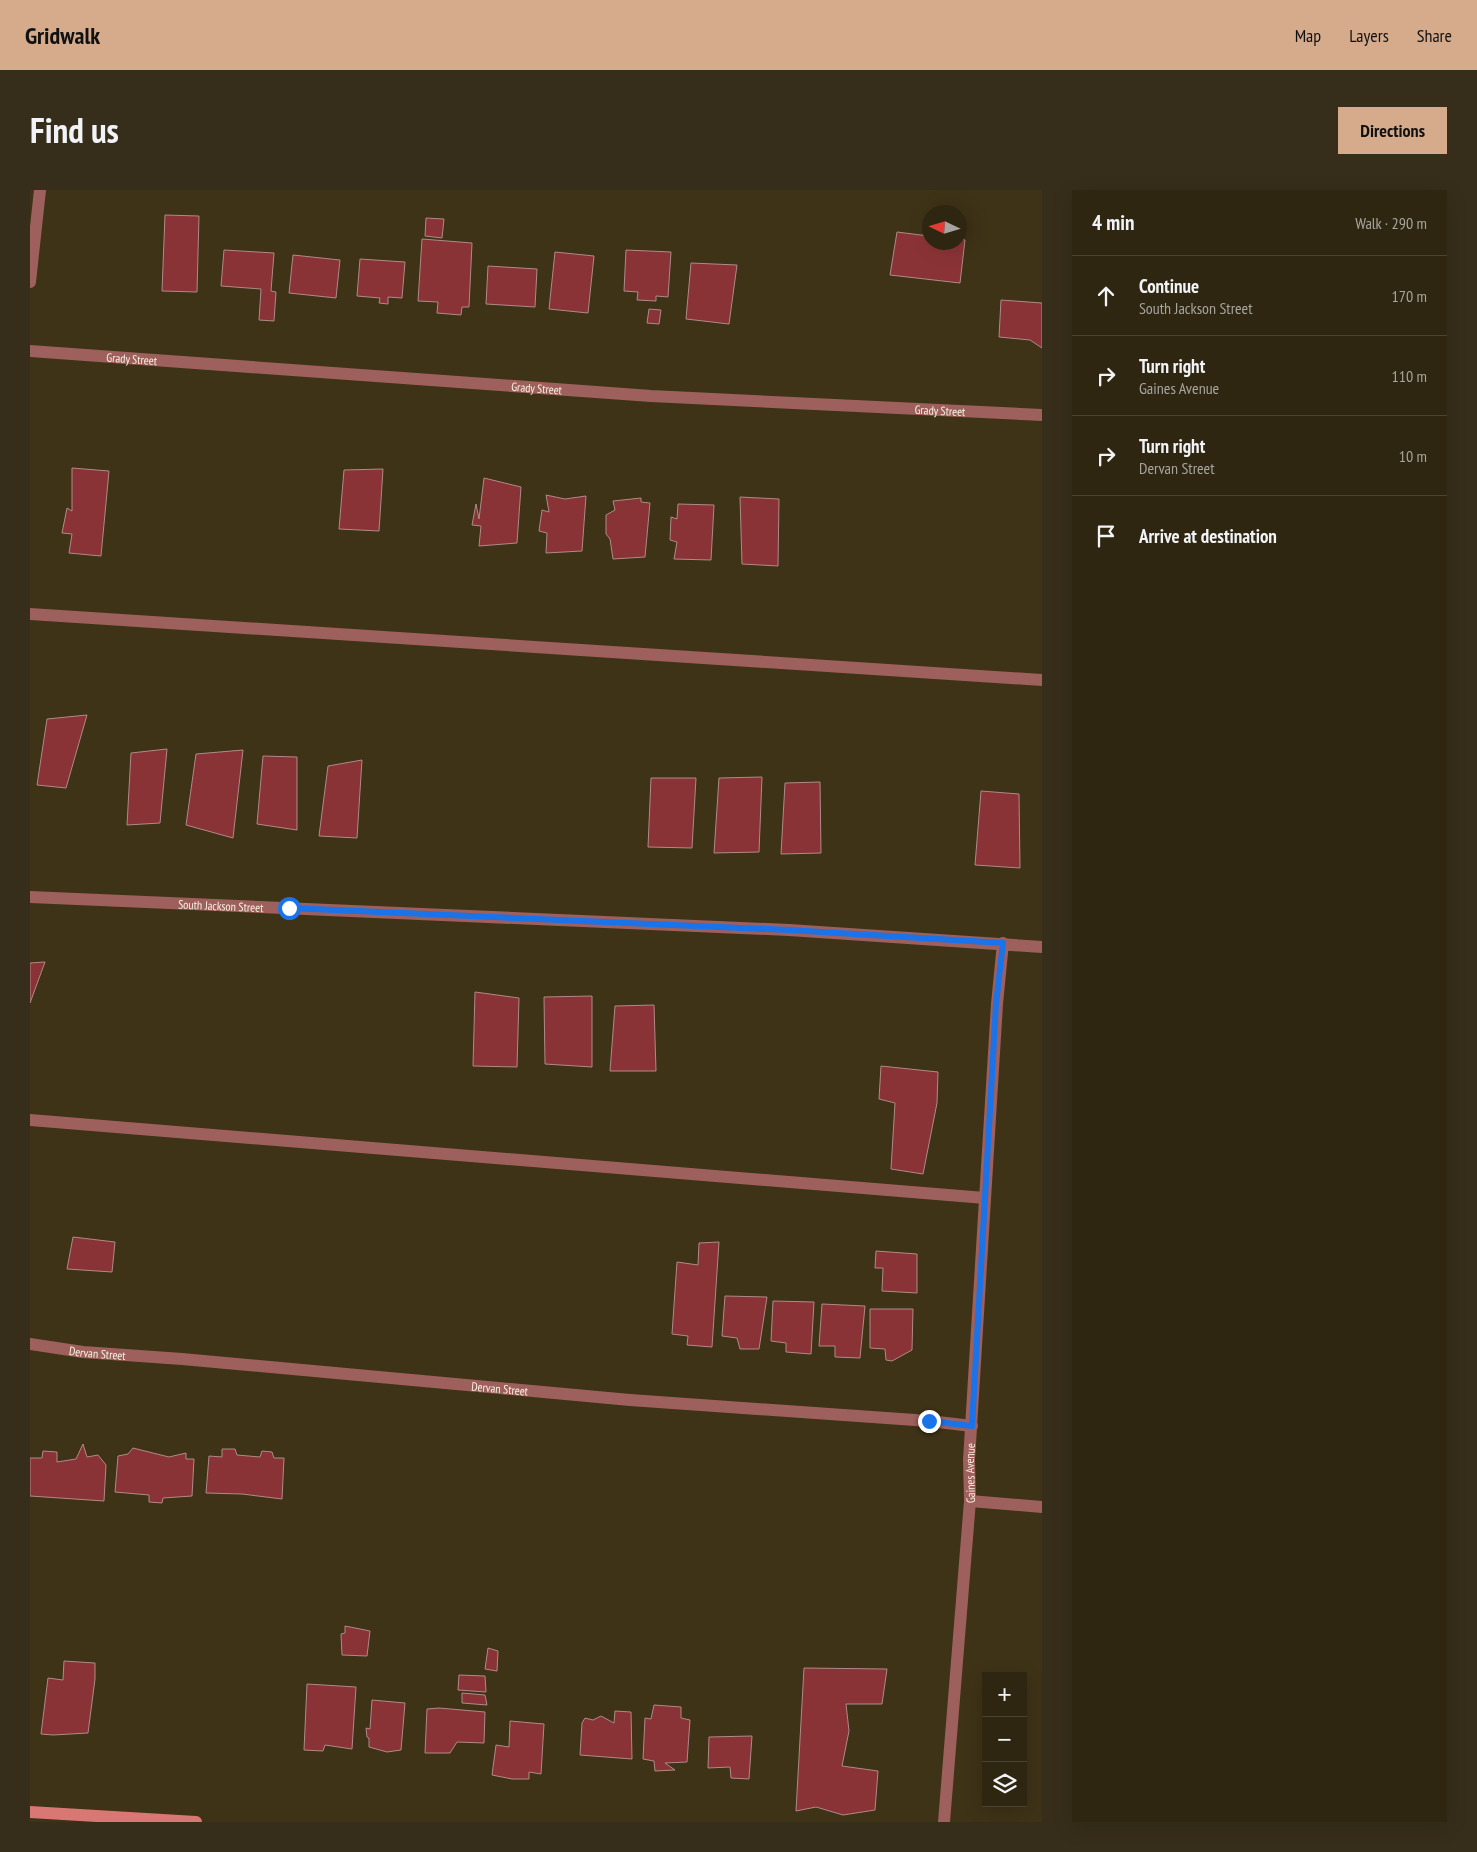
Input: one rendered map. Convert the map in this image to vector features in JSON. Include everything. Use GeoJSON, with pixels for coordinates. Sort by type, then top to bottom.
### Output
{"type":"FeatureCollection","features":[{"type":"Feature","properties":{"kind":"street"},"geometry":{"type":"LineString","coordinates":[[30,282],[40,190]]}},
{"type":"Feature","properties":{"kind":"street","name":"Grady Street"},"geometry":{"type":"LineString","coordinates":[[30,351],[651,396],[1042,415]]}},
{"type":"Feature","properties":{"kind":"street"},"geometry":{"type":"LineString","coordinates":[[30,614],[1042,680]]}},
{"type":"Feature","properties":{"kind":"street","name":"South Jackson Street"},"geometry":{"type":"LineString","coordinates":[[30,897],[779,930],[1042,947]]}},
{"type":"Feature","properties":{"kind":"street","name":"Gaines Avenue"},"geometry":{"type":"LineString","coordinates":[[944,1822],[970,1501],[969,1460],[996,1004],[1003,943]]}},
{"type":"Feature","properties":{"kind":"street"},"geometry":{"type":"LineString","coordinates":[[30,1120],[985,1198]]}},
{"type":"Feature","properties":{"kind":"street","name":"Dervan Street"},"geometry":{"type":"LineString","coordinates":[[30,1344],[83,1352],[182,1359],[630,1400],[972,1426]]}},
{"type":"Feature","properties":{"kind":"street"},"geometry":{"type":"LineString","coordinates":[[970,1501],[1042,1507]]}},
{"type":"Feature","properties":{"kind":"street"},"geometry":{"type":"LineString","coordinates":[[30,1812],[60,1818],[196,1822]]}},
{"type":"Feature","properties":{"kind":"building"},"geometry":{"type":"Polygon","coordinates":[[[165,215],[199,216],[197,292],[162,291],[165,215]]]}},
{"type":"Feature","properties":{"kind":"building"},"geometry":{"type":"Polygon","coordinates":[[[426,218],[444,219],[442,238],[425,236],[426,218]]]}},
{"type":"Feature","properties":{"kind":"building"},"geometry":{"type":"Polygon","coordinates":[[[897,232],[922,235],[922,250],[964,250],[960,283],[890,275],[897,232]]]}},
{"type":"Feature","properties":{"kind":"building"},"geometry":{"type":"Polygon","coordinates":[[[422,239],[472,243],[469,307],[462,307],[461,315],[437,313],[438,302],[418,301],[422,239]]]}},
{"type":"Feature","properties":{"kind":"building"},"geometry":{"type":"Polygon","coordinates":[[[224,250],[274,253],[271,291],[276,292],[274,321],[259,320],[261,289],[221,286],[224,250]]]}},
{"type":"Feature","properties":{"kind":"building"},"geometry":{"type":"Polygon","coordinates":[[[626,250],[671,252],[668,297],[656,296],[656,301],[637,300],[638,292],[624,291],[626,250]]]}},
{"type":"Feature","properties":{"kind":"building"},"geometry":{"type":"Polygon","coordinates":[[[555,252],[594,256],[588,313],[549,309],[555,252]]]}},
{"type":"Feature","properties":{"kind":"building"},"geometry":{"type":"Polygon","coordinates":[[[293,255],[340,260],[336,298],[289,293],[293,255]]]}},
{"type":"Feature","properties":{"kind":"building"},"geometry":{"type":"Polygon","coordinates":[[[360,259],[405,262],[402,298],[388,297],[388,304],[379,303],[380,298],[357,296],[360,259]]]}},
{"type":"Feature","properties":{"kind":"building"},"geometry":{"type":"Polygon","coordinates":[[[691,263],[737,265],[729,324],[686,319],[691,263]]]}},
{"type":"Feature","properties":{"kind":"building"},"geometry":{"type":"Polygon","coordinates":[[[488,266],[537,269],[535,307],[486,304],[488,266]]]}},
{"type":"Feature","properties":{"kind":"building"},"geometry":{"type":"Polygon","coordinates":[[[1001,300],[1042,303],[1042,348],[1030,340],[999,337],[1001,300]]]}},
{"type":"Feature","properties":{"kind":"building"},"geometry":{"type":"Polygon","coordinates":[[[649,309],[661,310],[659,324],[647,323],[649,309]]]}},
{"type":"Feature","properties":{"kind":"building"},"geometry":{"type":"Polygon","coordinates":[[[72,468],[109,471],[101,556],[69,553],[72,534],[62,533],[67,508],[72,511],[72,468]]]}},
{"type":"Feature","properties":{"kind":"building"},"geometry":{"type":"Polygon","coordinates":[[[383,469],[379,531],[339,529],[344,470],[383,469]]]}},
{"type":"Feature","properties":{"kind":"building"},"geometry":{"type":"Polygon","coordinates":[[[484,478],[521,487],[517,543],[479,546],[481,526],[472,525],[476,504],[479,519],[484,478]]]}},
{"type":"Feature","properties":{"kind":"building"},"geometry":{"type":"Polygon","coordinates":[[[546,495],[565,499],[586,496],[582,551],[546,553],[547,533],[539,531],[542,510],[549,512],[546,495]]]}},
{"type":"Feature","properties":{"kind":"building"},"geometry":{"type":"Polygon","coordinates":[[[740,497],[779,499],[778,566],[742,564],[740,497]]]}},
{"type":"Feature","properties":{"kind":"building"},"geometry":{"type":"Polygon","coordinates":[[[641,498],[641,502],[650,503],[645,557],[613,559],[610,539],[606,534],[606,515],[615,510],[613,501],[641,498]]]}},
{"type":"Feature","properties":{"kind":"building"},"geometry":{"type":"Polygon","coordinates":[[[678,504],[714,505],[711,560],[674,559],[677,542],[670,540],[671,517],[677,519],[678,504]]]}},
{"type":"Feature","properties":{"kind":"building"},"geometry":{"type":"Polygon","coordinates":[[[87,715],[66,788],[37,785],[47,719],[87,715]]]}},
{"type":"Feature","properties":{"kind":"building"},"geometry":{"type":"Polygon","coordinates":[[[167,749],[160,823],[127,825],[131,753],[167,749]]]}},
{"type":"Feature","properties":{"kind":"building"},"geometry":{"type":"Polygon","coordinates":[[[243,750],[233,838],[186,825],[196,754],[243,750]]]}},
{"type":"Feature","properties":{"kind":"building"},"geometry":{"type":"Polygon","coordinates":[[[263,756],[297,757],[297,830],[257,824],[263,756]]]}},
{"type":"Feature","properties":{"kind":"building"},"geometry":{"type":"Polygon","coordinates":[[[362,760],[357,838],[319,836],[328,766],[362,760]]]}},
{"type":"Feature","properties":{"kind":"building"},"geometry":{"type":"Polygon","coordinates":[[[762,777],[759,852],[714,853],[719,778],[762,777]]]}},
{"type":"Feature","properties":{"kind":"building"},"geometry":{"type":"Polygon","coordinates":[[[651,778],[696,778],[692,848],[648,847],[651,778]]]}},
{"type":"Feature","properties":{"kind":"building"},"geometry":{"type":"Polygon","coordinates":[[[820,782],[821,853],[781,854],[785,783],[820,782]]]}},
{"type":"Feature","properties":{"kind":"building"},"geometry":{"type":"Polygon","coordinates":[[[981,791],[1019,794],[1020,868],[975,865],[981,791]]]}},
{"type":"Feature","properties":{"kind":"building"},"geometry":{"type":"Polygon","coordinates":[[[45,962],[30,1003],[30,963],[45,962]]]}},
{"type":"Feature","properties":{"kind":"building"},"geometry":{"type":"Polygon","coordinates":[[[475,992],[519,998],[517,1067],[473,1066],[475,992]]]}},
{"type":"Feature","properties":{"kind":"building"},"geometry":{"type":"Polygon","coordinates":[[[592,996],[592,1067],[545,1064],[544,997],[592,996]]]}},
{"type":"Feature","properties":{"kind":"building"},"geometry":{"type":"Polygon","coordinates":[[[654,1005],[656,1071],[610,1071],[615,1006],[654,1005]]]}},
{"type":"Feature","properties":{"kind":"building"},"geometry":{"type":"Polygon","coordinates":[[[881,1066],[938,1072],[937,1103],[923,1174],[891,1169],[895,1103],[879,1099],[881,1066]]]}},
{"type":"Feature","properties":{"kind":"building"},"geometry":{"type":"Polygon","coordinates":[[[73,1237],[115,1242],[112,1272],[67,1269],[73,1237]]]}},
{"type":"Feature","properties":{"kind":"building"},"geometry":{"type":"Polygon","coordinates":[[[719,1242],[712,1347],[687,1345],[688,1336],[672,1334],[677,1262],[698,1265],[699,1243],[719,1242]]]}},
{"type":"Feature","properties":{"kind":"building"},"geometry":{"type":"Polygon","coordinates":[[[876,1251],[917,1254],[917,1293],[882,1291],[883,1268],[875,1268],[876,1251]]]}},
{"type":"Feature","properties":{"kind":"building"},"geometry":{"type":"Polygon","coordinates":[[[725,1296],[767,1297],[759,1349],[740,1349],[737,1338],[722,1336],[725,1296]]]}},
{"type":"Feature","properties":{"kind":"building"},"geometry":{"type":"Polygon","coordinates":[[[773,1301],[814,1302],[811,1354],[786,1352],[786,1343],[771,1341],[773,1301]]]}},
{"type":"Feature","properties":{"kind":"building"},"geometry":{"type":"Polygon","coordinates":[[[822,1304],[865,1306],[860,1358],[835,1357],[835,1346],[819,1346],[822,1304]]]}},
{"type":"Feature","properties":{"kind":"building"},"geometry":{"type":"Polygon","coordinates":[[[870,1309],[913,1309],[912,1350],[892,1361],[886,1360],[885,1349],[870,1348],[870,1309]]]}},
{"type":"Feature","properties":{"kind":"building"},"geometry":{"type":"Polygon","coordinates":[[[83,1444],[87,1457],[98,1455],[106,1465],[104,1501],[30,1496],[30,1458],[42,1458],[43,1451],[57,1452],[57,1462],[76,1459],[83,1444]]]}},
{"type":"Feature","properties":{"kind":"building"},"geometry":{"type":"Polygon","coordinates":[[[133,1448],[169,1457],[186,1453],[186,1459],[194,1459],[192,1496],[163,1498],[162,1503],[149,1502],[149,1495],[115,1492],[118,1456],[128,1454],[133,1448]]]}},
{"type":"Feature","properties":{"kind":"building"},"geometry":{"type":"Polygon","coordinates":[[[222,1449],[235,1449],[237,1455],[260,1457],[262,1451],[272,1452],[274,1458],[284,1458],[282,1499],[242,1494],[206,1493],[209,1456],[222,1457],[222,1449]]]}},
{"type":"Feature","properties":{"kind":"building"},"geometry":{"type":"Polygon","coordinates":[[[345,1626],[370,1631],[367,1656],[342,1655],[341,1634],[345,1633],[345,1626]]]}},
{"type":"Feature","properties":{"kind":"building"},"geometry":{"type":"Polygon","coordinates":[[[488,1648],[498,1651],[497,1671],[485,1669],[488,1648]]]}},
{"type":"Feature","properties":{"kind":"building"},"geometry":{"type":"Polygon","coordinates":[[[64,1661],[95,1663],[95,1679],[88,1733],[41,1734],[48,1678],[63,1680],[64,1661]]]}},
{"type":"Feature","properties":{"kind":"building"},"geometry":{"type":"Polygon","coordinates":[[[804,1668],[887,1669],[882,1704],[846,1704],[849,1731],[842,1766],[878,1771],[875,1810],[843,1815],[816,1807],[796,1811],[804,1668]]]}},
{"type":"Feature","properties":{"kind":"building"},"geometry":{"type":"Polygon","coordinates":[[[459,1675],[485,1676],[486,1692],[458,1690],[459,1675]]]}},
{"type":"Feature","properties":{"kind":"building"},"geometry":{"type":"Polygon","coordinates":[[[307,1684],[356,1687],[352,1749],[325,1745],[323,1751],[304,1750],[307,1684]]]}},
{"type":"Feature","properties":{"kind":"building"},"geometry":{"type":"Polygon","coordinates":[[[462,1693],[485,1695],[487,1705],[462,1703],[462,1693]]]}},
{"type":"Feature","properties":{"kind":"building"},"geometry":{"type":"Polygon","coordinates":[[[372,1700],[405,1703],[401,1750],[387,1752],[369,1747],[366,1728],[370,1729],[372,1700]]]}},
{"type":"Feature","properties":{"kind":"building"},"geometry":{"type":"Polygon","coordinates":[[[654,1705],[681,1707],[681,1718],[690,1720],[687,1762],[665,1763],[675,1770],[655,1771],[654,1761],[643,1759],[645,1718],[651,1719],[654,1705]]]}},
{"type":"Feature","properties":{"kind":"building"},"geometry":{"type":"Polygon","coordinates":[[[439,1708],[485,1712],[484,1743],[457,1742],[450,1753],[425,1753],[427,1709],[439,1708]]]}},
{"type":"Feature","properties":{"kind":"building"},"geometry":{"type":"Polygon","coordinates":[[[615,1711],[631,1712],[632,1759],[580,1755],[582,1723],[585,1718],[593,1720],[601,1716],[614,1723],[615,1711]]]}},
{"type":"Feature","properties":{"kind":"building"},"geometry":{"type":"Polygon","coordinates":[[[510,1721],[544,1724],[541,1774],[529,1772],[529,1779],[512,1779],[492,1775],[496,1745],[509,1747],[510,1721]]]}},
{"type":"Feature","properties":{"kind":"building"},"geometry":{"type":"Polygon","coordinates":[[[752,1736],[749,1779],[731,1778],[730,1767],[708,1768],[709,1737],[752,1736]]]}},
{"type":"Feature","properties":{"kind":"route"},"geometry":{"type":"LineString","coordinates":[[289,908],[789,930],[1003,943],[996,1004],[972,1426],[929,1421]]}}]}
